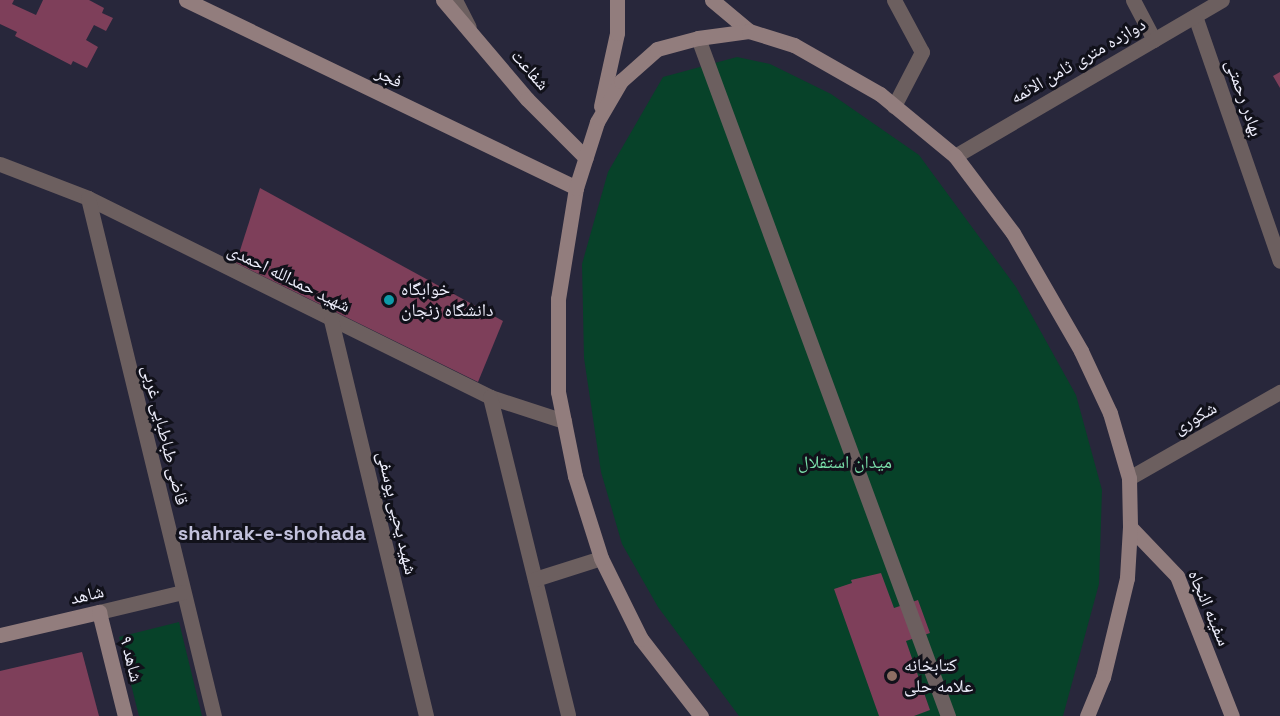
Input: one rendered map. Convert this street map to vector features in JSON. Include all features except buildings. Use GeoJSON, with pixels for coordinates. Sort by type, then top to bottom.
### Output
{"type":"FeatureCollection","features":[{"type":"Feature","properties":{"kind":"main road","name":"فجر"},"geometry":{"type":"LineString","coordinates":[[186,0],[576,188]]}},
{"type":"Feature","properties":{"kind":"main road"},"geometry":{"type":"LineString","coordinates":[[443,0],[474,34]]}},
{"type":"Feature","properties":{"kind":"main road"},"geometry":{"type":"LineString","coordinates":[[617,0],[617,33],[597,122],[576,188],[558,299],[558,392],[575,476],[601,558],[641,639],[701,716]]}},
{"type":"Feature","properties":{"kind":"main road"},"geometry":{"type":"LineString","coordinates":[[712,0],[749,31],[794,45],[894,106],[955,156],[1013,233],[1080,351],[1110,412],[1129,478],[1130,527],[1127,578],[1103,676],[1087,716]]}},
{"type":"Feature","properties":{"kind":"main road"},"geometry":{"type":"LineString","coordinates":[[597,122],[621,81],[657,49],[698,38],[749,31]]}},
{"type":"Feature","properties":{"kind":"main road","name":"شفاعت"},"geometry":{"type":"LineString","coordinates":[[474,34],[527,99],[586,158]]}},
{"type":"Feature","properties":{"kind":"main road","name":"سفینه النجاه"},"geometry":{"type":"LineString","coordinates":[[1130,527],[1177,576],[1232,716]]}},
{"type":"Feature","properties":{"kind":"main road","name":"شاهد"},"geometry":{"type":"LineString","coordinates":[[0,635],[99,612]]}},
{"type":"Feature","properties":{"kind":"main road","name":"شاهد ۹"},"geometry":{"type":"LineString","coordinates":[[99,612],[124,716]]}},
{"type":"Feature","properties":{"kind":"street","name":"شفاعت"},"geometry":{"type":"LineString","coordinates":[[455,0],[474,34]]}},
{"type":"Feature","properties":{"kind":"street"},"geometry":{"type":"LineString","coordinates":[[894,0],[922,51],[894,106]]}},
{"type":"Feature","properties":{"kind":"street"},"geometry":{"type":"LineString","coordinates":[[1133,0],[1154,40]]}},
{"type":"Feature","properties":{"kind":"street","name":"دوازده متری ثامن الائمه"},"geometry":{"type":"LineString","coordinates":[[955,156],[1222,0]]}},
{"type":"Feature","properties":{"kind":"street","name":"بهادر رحمتی"},"geometry":{"type":"LineString","coordinates":[[1195,16],[1280,261]]}},
{"type":"Feature","properties":{"kind":"street"},"geometry":{"type":"LineString","coordinates":[[698,38],[948,716]]}},
{"type":"Feature","properties":{"kind":"street","name":"شهید حمدالله احمدی"},"geometry":{"type":"LineString","coordinates":[[0,164],[88,198],[490,397],[564,421]]}},
{"type":"Feature","properties":{"kind":"street","name":"قاضی طباطبایی غربی"},"geometry":{"type":"LineString","coordinates":[[88,198],[214,716]]}},
{"type":"Feature","properties":{"kind":"street","name":"شهید یحیی یوسفی"},"geometry":{"type":"LineString","coordinates":[[331,320],[426,716]]}},
{"type":"Feature","properties":{"kind":"street","name":"شکوری"},"geometry":{"type":"LineString","coordinates":[[1129,478],[1280,392]]}},
{"type":"Feature","properties":{"kind":"street"},"geometry":{"type":"LineString","coordinates":[[490,397],[568,715]]}},
{"type":"Feature","properties":{"kind":"street"},"geometry":{"type":"LineString","coordinates":[[535,579],[601,558]]}},
{"type":"Feature","properties":{"kind":"street","name":"شاهد"},"geometry":{"type":"LineString","coordinates":[[99,612],[183,592]]}},
{"type":"Feature","properties":{"kind":"green space","name":"میدان استقلال"},"geometry":{"type":"Polygon","coordinates":[[[737,57],[770,64],[831,94],[919,155],[1016,287],[1076,395],[1102,490],[1099,584],[1063,716],[739,716],[658,607],[622,544],[601,472],[584,358],[582,264],[608,172],[663,77],[737,57]]]}},
{"type":"Feature","properties":{"kind":"green space"},"geometry":{"type":"Polygon","coordinates":[[[179,622],[202,716],[139,716],[119,637],[179,622]]]}},
{"type":"Feature","properties":{"kind":"place","name":"خوابگاه دانشگاه زنجان"},"geometry":{"type":"Point","coordinates":[389,300]}},
{"type":"Feature","properties":{"kind":"place","name":"کتابخانه علامه حلی"},"geometry":{"type":"Point","coordinates":[892,676]}},
{"type":"Feature","properties":{"kind":"district","name":"shahrak-e-shohada"},"geometry":{"type":"Point","coordinates":[272,533]}}]}
